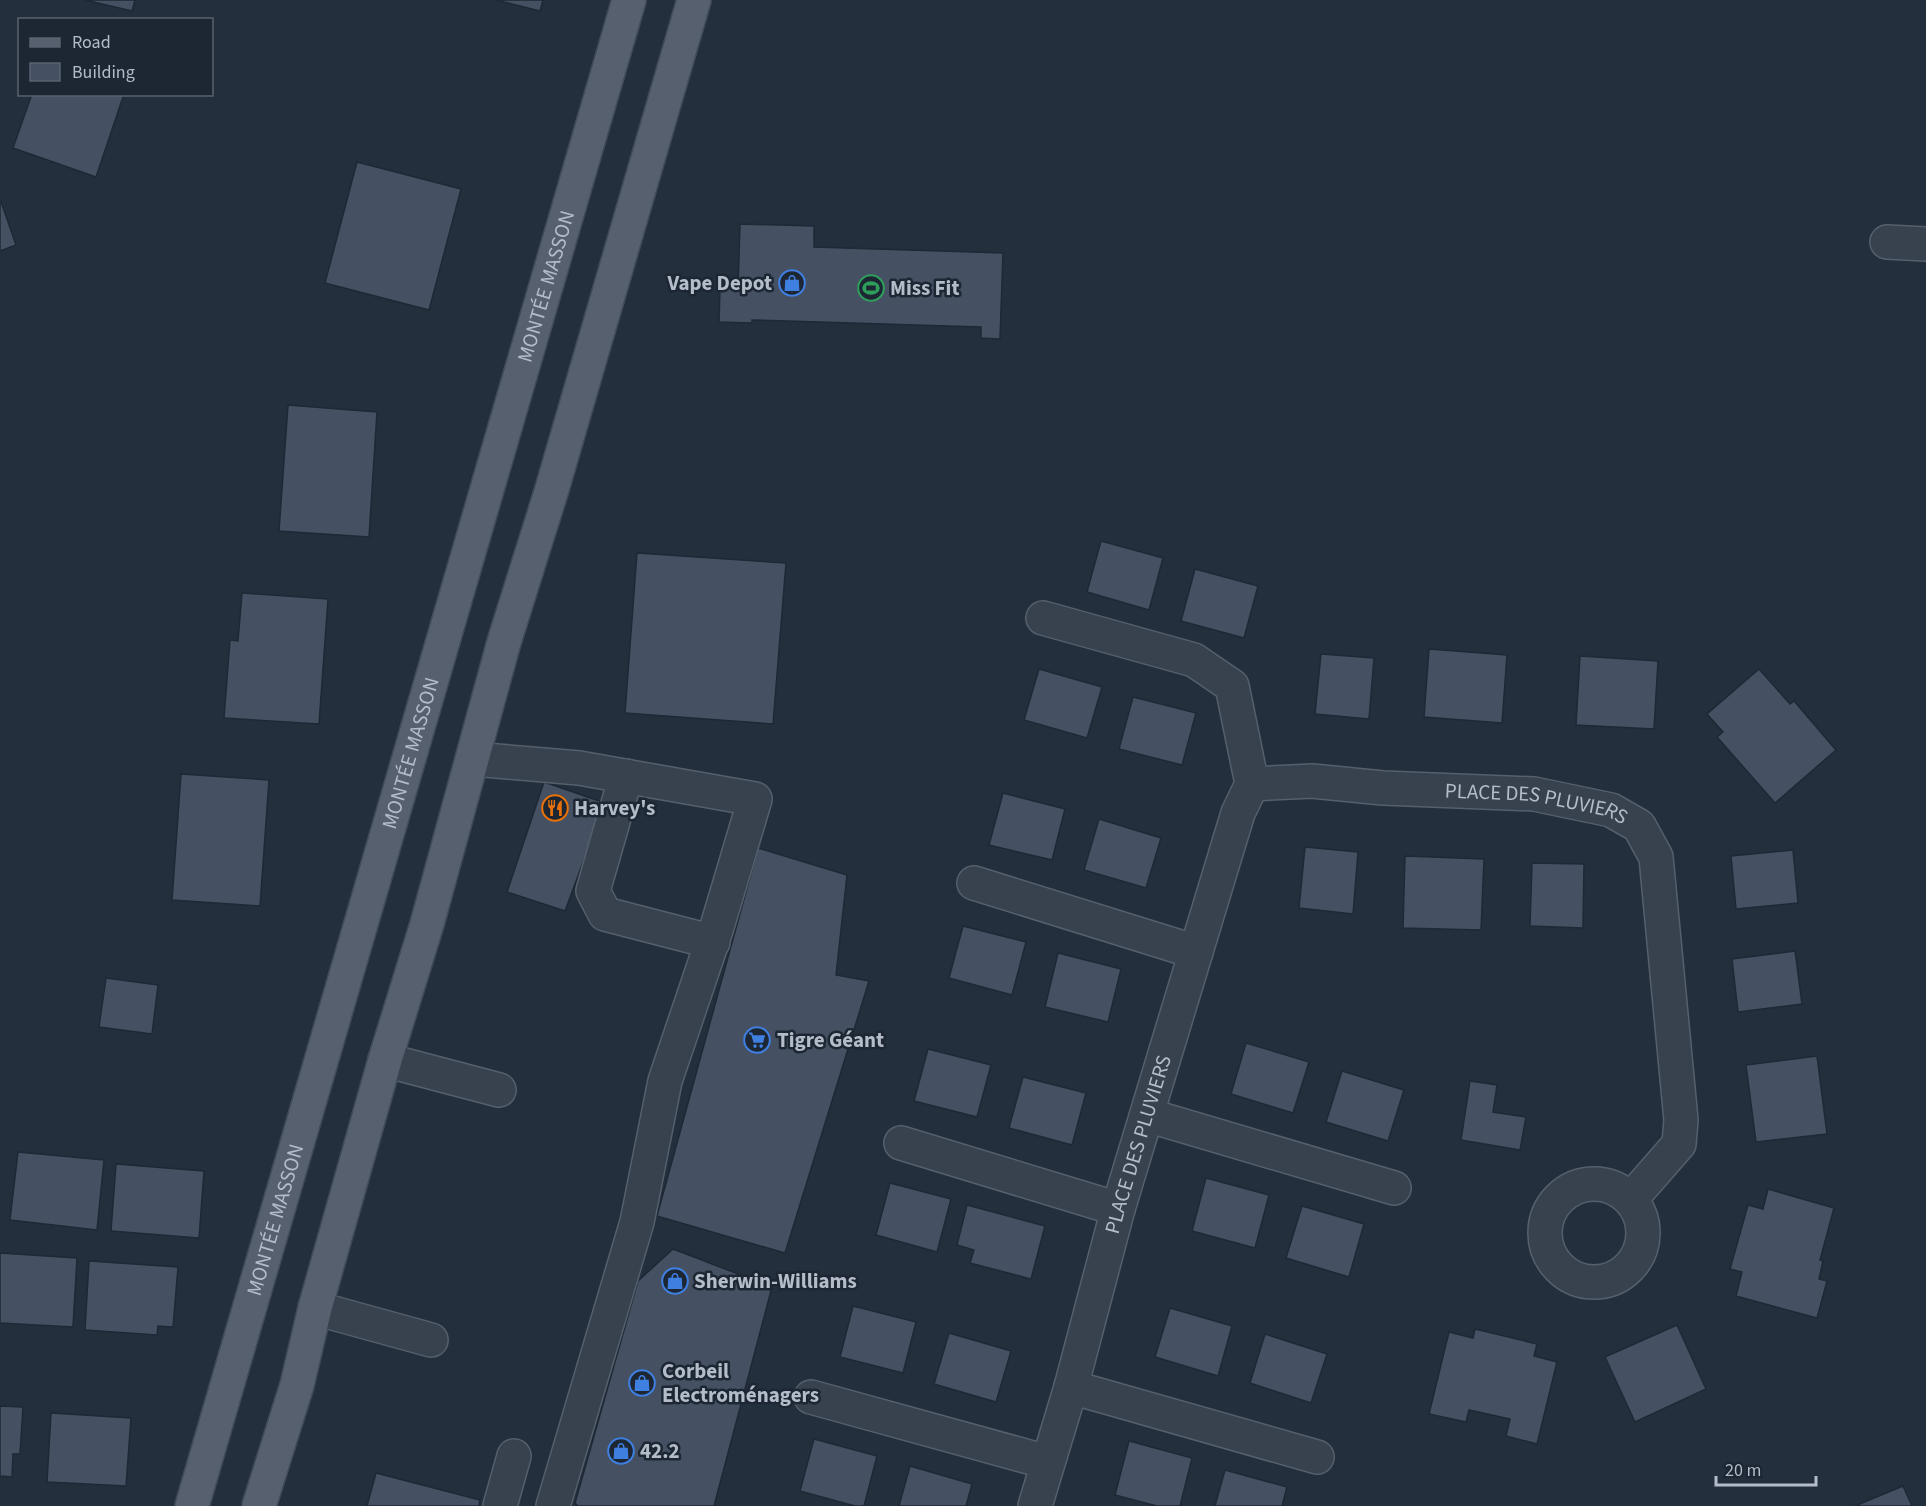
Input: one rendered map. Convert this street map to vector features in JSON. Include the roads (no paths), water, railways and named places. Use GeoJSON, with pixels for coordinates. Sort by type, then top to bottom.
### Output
{"type":"FeatureCollection","features":[{"type":"Feature","properties":{"kind":"main road","name":"MONTÉE MASSON"},"geometry":{"type":"LineString","coordinates":[[192,1506],[629,0]]}},
{"type":"Feature","properties":{"kind":"main road"},"geometry":{"type":"LineString","coordinates":[[259,1506],[297,1385],[315,1308],[385,1060],[427,924],[504,642],[552,489],[694,0]]}},
{"type":"Feature","properties":{"kind":"street"},"geometry":{"type":"LineString","coordinates":[[1887,242],[1926,244]]}},
{"type":"Feature","properties":{"kind":"street"},"geometry":{"type":"LineString","coordinates":[[1043,618],[1194,660],[1232,686],[1252,784]]}},
{"type":"Feature","properties":{"kind":"street"},"geometry":{"type":"LineString","coordinates":[[473,759],[579,768],[755,799],[712,942],[665,1081],[637,1222],[553,1506]]}},
{"type":"Feature","properties":{"kind":"street"},"geometry":{"type":"LineString","coordinates":[[626,776],[593,891],[605,914],[712,942]]}},
{"type":"Feature","properties":{"kind":"street","name":"PLACE DES PLUVIERS"},"geometry":{"type":"LineString","coordinates":[[1035,1506],[1071,1387],[1118,1209],[1238,813],[1252,784],[1312,782],[1383,788],[1534,794],[1611,810],[1639,826],[1656,857],[1681,1120],[1679,1144],[1631,1199]]}},
{"type":"Feature","properties":{"kind":"street"},"geometry":{"type":"LineString","coordinates":[[974,883],[1196,952]]}},
{"type":"Feature","properties":{"kind":"street"},"geometry":{"type":"LineString","coordinates":[[385,1060],[499,1090]]}},
{"type":"Feature","properties":{"kind":"street"},"geometry":{"type":"LineString","coordinates":[[1147,1115],[1394,1188]]}},
{"type":"Feature","properties":{"kind":"street"},"geometry":{"type":"LineString","coordinates":[[901,1143],[1118,1209]]}},
{"type":"Feature","properties":{"kind":"street"},"geometry":{"type":"LineString","coordinates":[[315,1308],[431,1340]]}},
{"type":"Feature","properties":{"kind":"street"},"geometry":{"type":"LineString","coordinates":[[1071,1387],[1317,1457]]}},
{"type":"Feature","properties":{"kind":"street"},"geometry":{"type":"LineString","coordinates":[[811,1397],[1047,1462]]}},
{"type":"Feature","properties":{"kind":"street"},"geometry":{"type":"LineString","coordinates":[[500,1506],[514,1456]]}},
{"type":"Feature","properties":{"kind":"place","name":"Vape Depot"},"geometry":{"type":"Point","coordinates":[792,283]}},
{"type":"Feature","properties":{"kind":"place","name":"Miss Fit"},"geometry":{"type":"Point","coordinates":[871,288]}},
{"type":"Feature","properties":{"kind":"place","name":"Harvey's"},"geometry":{"type":"Point","coordinates":[555,808]}},
{"type":"Feature","properties":{"kind":"place","name":"Tigre Géant"},"geometry":{"type":"Point","coordinates":[757,1040]}},
{"type":"Feature","properties":{"kind":"place","name":"Sherwin-Williams"},"geometry":{"type":"Point","coordinates":[675,1281]}},
{"type":"Feature","properties":{"kind":"place","name":"Corbeil Electroménagers"},"geometry":{"type":"Point","coordinates":[642,1383]}},
{"type":"Feature","properties":{"kind":"place","name":"42.2"},"geometry":{"type":"Point","coordinates":[621,1451]}}]}
